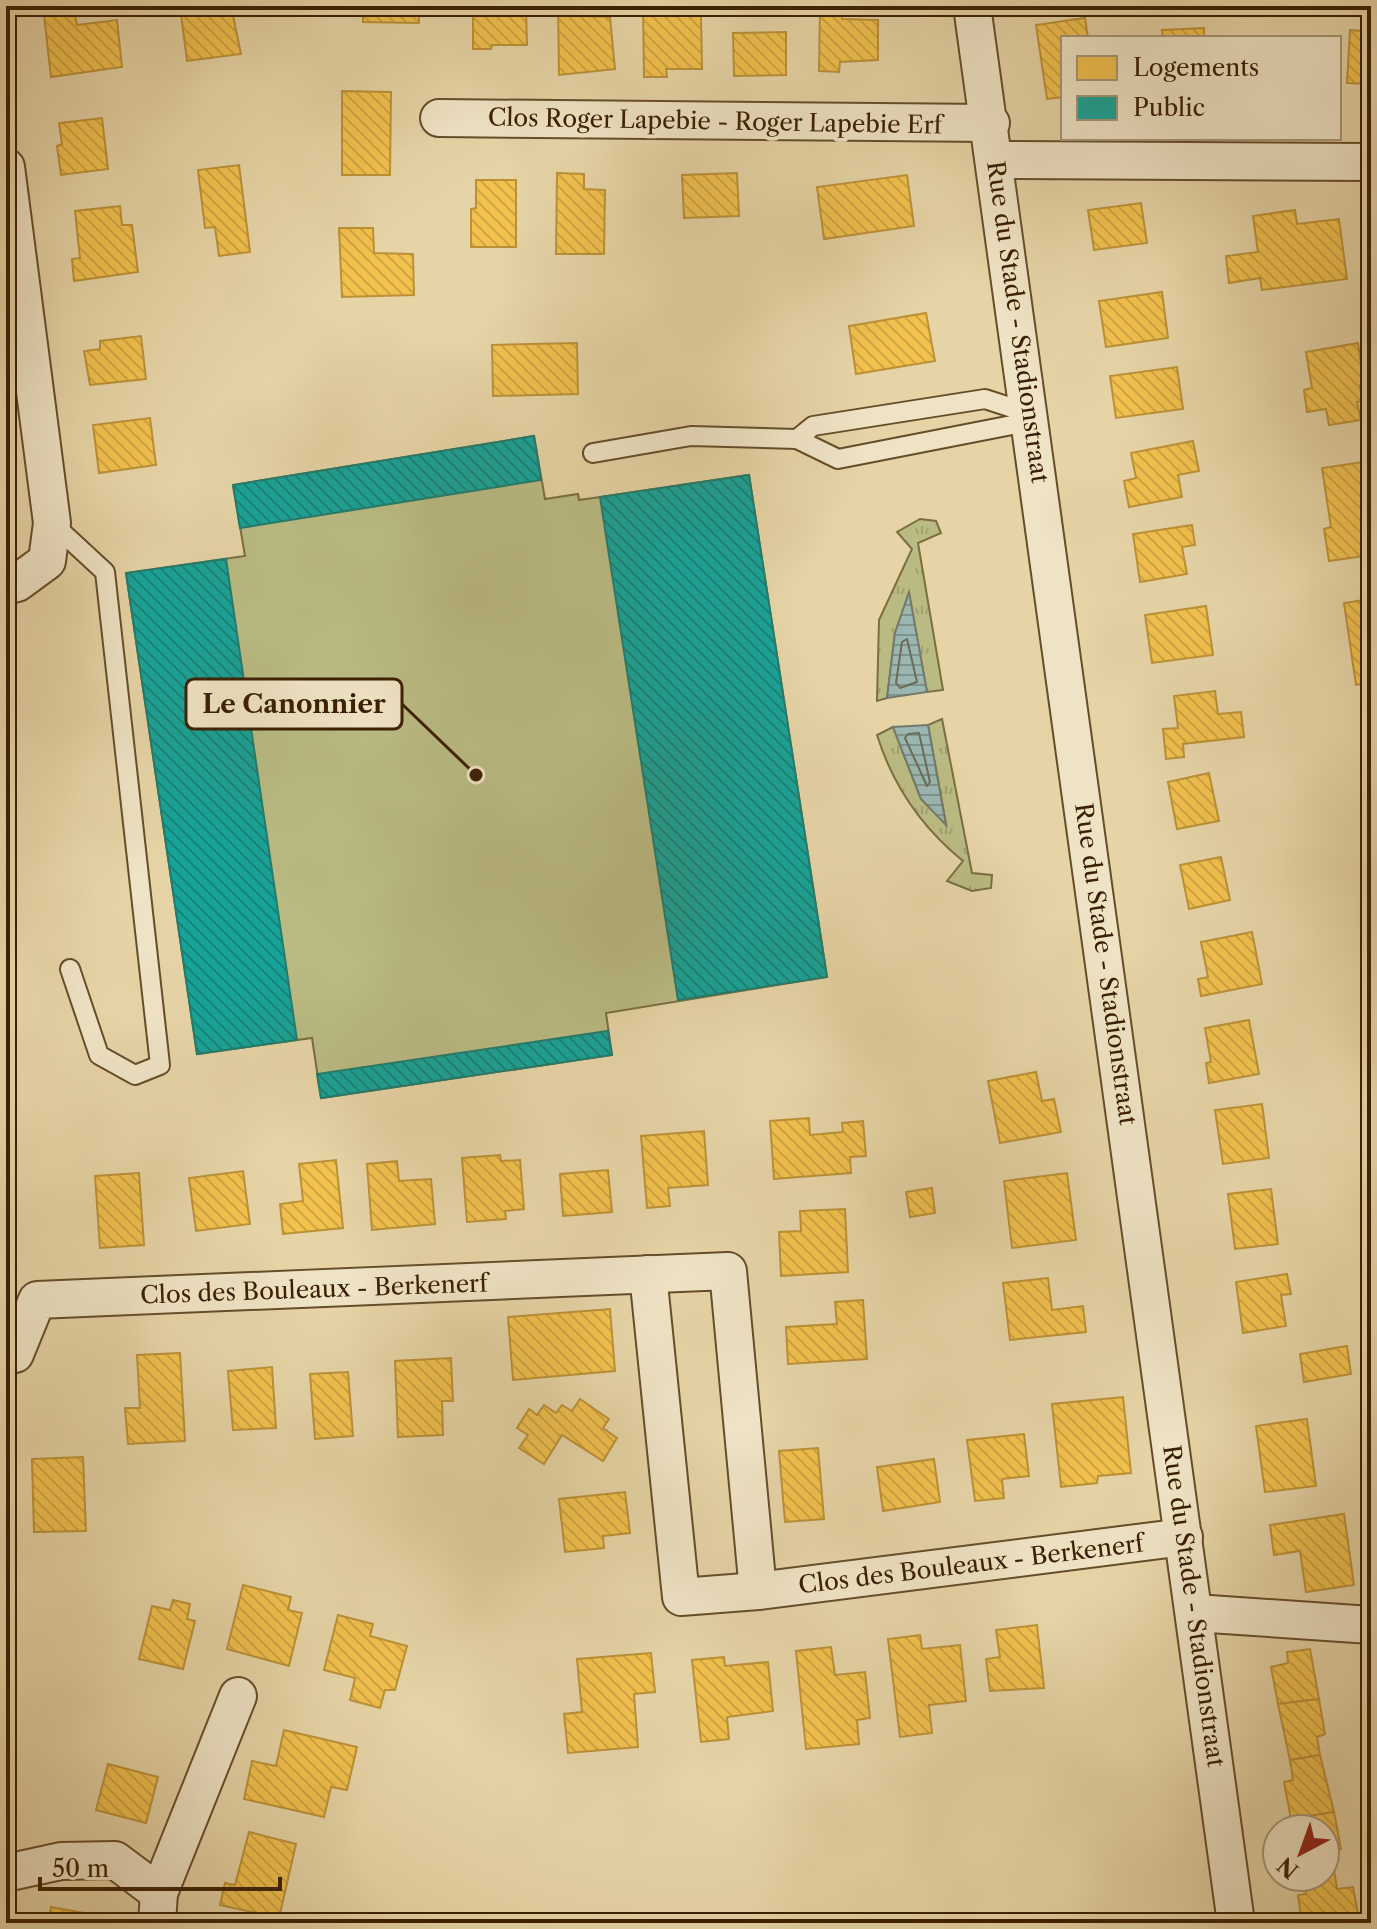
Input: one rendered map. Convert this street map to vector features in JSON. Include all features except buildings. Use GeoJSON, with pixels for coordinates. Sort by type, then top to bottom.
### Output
{"type":"FeatureCollection","features":[{"type":"Feature","properties":{"kind":"street","name":"Rue du Stade - Stadionstraat"},"geometry":{"type":"LineString","coordinates":[[972,6],[991,123],[1236,1923]]}},
{"type":"Feature","properties":{"kind":"street","name":"Clos Roger Lapebie - Roger Lapebie Erf"},"geometry":{"type":"LineString","coordinates":[[439,118],[991,123]]}},
{"type":"Feature","properties":{"kind":"street"},"geometry":{"type":"LineString","coordinates":[[996,160],[1371,162]]}},
{"type":"Feature","properties":{"kind":"street"},"geometry":{"type":"LineString","coordinates":[[6,167],[52,523],[47,561],[17,583],[6,586]]}},
{"type":"Feature","properties":{"kind":"street","name":"Clos des Bouleaux - Berkenerf"},"geometry":{"type":"LineString","coordinates":[[15,1354],[37,1300],[728,1271],[758,1591]]}},
{"type":"Feature","properties":{"kind":"street","name":"Clos des Bouleaux - Berkenerf"},"geometry":{"type":"LineString","coordinates":[[648,1274],[681,1597],[758,1591],[1184,1537]]}},
{"type":"Feature","properties":{"kind":"street"},"geometry":{"type":"LineString","coordinates":[[1195,1613],[1371,1625]]}},
{"type":"Feature","properties":{"kind":"street"},"geometry":{"type":"LineString","coordinates":[[6,1873],[61,1861],[115,1860],[158,1908],[238,1696]]}},
{"type":"Feature","properties":{"kind":"lane"},"geometry":{"type":"LineString","coordinates":[[797,439],[813,426],[985,399],[1031,414]]}},
{"type":"Feature","properties":{"kind":"lane"},"geometry":{"type":"LineString","coordinates":[[593,453],[691,436],[797,439],[838,459],[1012,425],[1031,414]]}},
{"type":"Feature","properties":{"kind":"lane"},"geometry":{"type":"LineString","coordinates":[[52,523],[105,572],[160,1065],[135,1075],[99,1055],[70,969]]}},
{"type":"Feature","properties":{"kind":"green space"},"geometry":{"type":"Polygon","coordinates":[[[534,436],[545,499],[578,494],[579,500],[749,475],[827,977],[606,1013],[612,1055],[321,1098],[312,1038],[197,1054],[126,573],[245,556],[233,485],[534,436]]]}},
{"type":"Feature","properties":{"kind":"green space"},"geometry":{"type":"Polygon","coordinates":[[[920,519],[936,521],[941,533],[918,543],[943,690],[927,692],[909,594],[895,633],[887,698],[877,701],[879,620],[912,549],[897,532],[920,519]]]}},
{"type":"Feature","properties":{"kind":"green space"},"geometry":{"type":"Polygon","coordinates":[[[942,719],[972,873],[992,875],[991,888],[972,891],[947,881],[963,861],[934,834],[910,804],[891,771],[877,735],[893,727],[921,799],[946,824],[928,725],[942,719]]]}},
{"type":"Feature","properties":{"kind":"water"},"geometry":{"type":"Polygon","coordinates":[[[909,592],[927,692],[887,698],[895,633],[909,592]]]}},
{"type":"Feature","properties":{"kind":"water"},"geometry":{"type":"Polygon","coordinates":[[[928,725],[946,825],[921,799],[893,727],[928,725]]]}},
{"type":"Feature","properties":{"kind":"place","name":"Le Canonnier"},"geometry":{"type":"Point","coordinates":[476,775]}}]}
